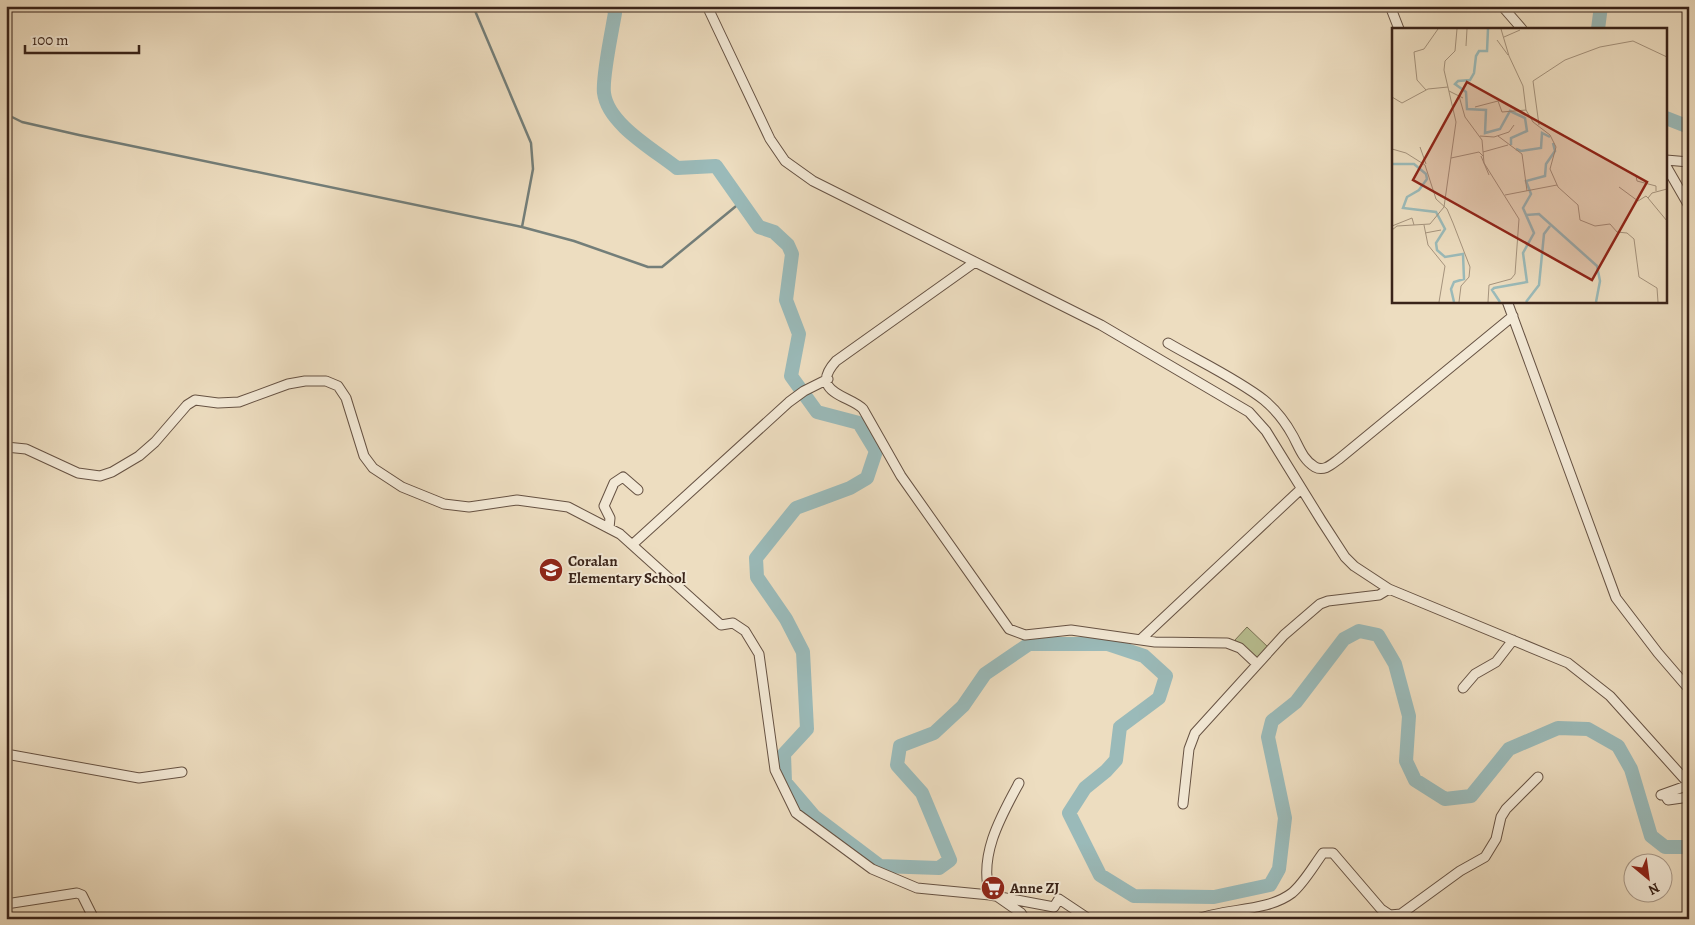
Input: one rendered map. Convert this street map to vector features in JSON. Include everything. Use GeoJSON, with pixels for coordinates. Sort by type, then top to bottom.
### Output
{"type":"FeatureCollection","features":[{"type":"Feature","properties":{"kind":"street"},"geometry":{"type":"LineString","coordinates":[[707,6],[770,139],[785,161],[813,180],[1102,325],[1241,407],[1259,422],[1283,456],[1301,489],[1345,557],[1354,566],[1389,589],[1568,663],[1610,696],[1689,784],[1663,795],[1668,800],[1689,797]]}},
{"type":"Feature","properties":{"kind":"street"},"geometry":{"type":"LineString","coordinates":[[1390,6],[1398,28]]}},
{"type":"Feature","properties":{"kind":"street"},"geometry":{"type":"LineString","coordinates":[[1502,6],[1521,28]]}},
{"type":"Feature","properties":{"kind":"street"},"geometry":{"type":"LineString","coordinates":[[1668,160],[1689,162]]}},
{"type":"Feature","properties":{"kind":"street"},"geometry":{"type":"LineString","coordinates":[[1668,169],[1689,206]]}},
{"type":"Feature","properties":{"kind":"street"},"geometry":{"type":"LineString","coordinates":[[975,262],[836,361],[830,369],[829,386],[837,396],[855,402],[863,409],[901,476],[1009,628],[1025,635],[1071,630],[1140,640],[1179,643],[1227,643],[1240,648],[1257,664]]}},
{"type":"Feature","properties":{"kind":"street"},"geometry":{"type":"LineString","coordinates":[[1507,302],[1612,591],[1630,619],[1689,689]]}},
{"type":"Feature","properties":{"kind":"street"},"geometry":{"type":"LineString","coordinates":[[1168,343],[1264,400],[1282,418],[1298,448],[1316,467],[1328,467],[1513,316]]}},
{"type":"Feature","properties":{"kind":"street"},"geometry":{"type":"LineString","coordinates":[[633,544],[793,399],[828,379]]}},
{"type":"Feature","properties":{"kind":"street"},"geometry":{"type":"LineString","coordinates":[[6,447],[26,449],[78,473],[100,476],[112,472],[139,456],[155,442],[187,405],[195,400],[218,403],[239,402],[288,384],[306,380],[326,381],[338,386],[346,398],[364,456],[373,468],[402,486],[444,504],[469,507],[517,500],[568,507],[620,534],[633,544],[648,561],[721,625],[734,623],[745,631],[760,654],[775,770],[796,813],[872,869],[885,876],[893,876],[918,888],[993,895],[1054,908],[1059,899],[1089,919]]}},
{"type":"Feature","properties":{"kind":"street"},"geometry":{"type":"LineString","coordinates":[[1283,456],[1298,448]]}},
{"type":"Feature","properties":{"kind":"street"},"geometry":{"type":"LineString","coordinates":[[609,528],[610,518],[604,506],[614,483],[623,477],[638,490]]}},
{"type":"Feature","properties":{"kind":"street"},"geometry":{"type":"LineString","coordinates":[[1140,640],[1301,489]]}},
{"type":"Feature","properties":{"kind":"street"},"geometry":{"type":"LineString","coordinates":[[1182,804],[1191,740],[1207,718],[1241,684],[1284,635],[1325,602],[1379,595],[1389,589]]}},
{"type":"Feature","properties":{"kind":"street"},"geometry":{"type":"LineString","coordinates":[[1463,688],[1475,674],[1496,662],[1513,640]]}},
{"type":"Feature","properties":{"kind":"street"},"geometry":{"type":"LineString","coordinates":[[6,754],[139,778],[182,772]]}},
{"type":"Feature","properties":{"kind":"street"},"geometry":{"type":"LineString","coordinates":[[1198,919],[1251,908],[1292,893],[1323,853],[1328,851],[1333,853],[1381,909],[1390,915],[1401,914],[1460,871],[1485,857],[1496,839],[1501,818],[1506,809],[1538,777]]}},
{"type":"Feature","properties":{"kind":"street"},"geometry":{"type":"LineString","coordinates":[[1019,783],[1000,823],[987,858],[985,874],[993,895],[1026,919]]}},
{"type":"Feature","properties":{"kind":"street"},"geometry":{"type":"LineString","coordinates":[[6,904],[77,893],[82,895],[94,919]]}},
{"type":"Feature","properties":{"kind":"green space"},"geometry":{"type":"Polygon","coordinates":[[[1247,627],[1269,648],[1257,661],[1235,640],[1247,627]]]}},
{"type":"Feature","properties":{"kind":"waterway"},"geometry":{"type":"LineString","coordinates":[[473,6],[531,143],[533,169],[522,227]]}},
{"type":"Feature","properties":{"kind":"waterway"},"geometry":{"type":"LineString","coordinates":[[613,6],[615,13],[604,86],[607,104],[614,115],[633,135],[677,168],[716,166],[759,227],[774,232],[788,245],[792,254],[786,300],[799,334],[791,376],[817,412],[859,423],[876,451],[867,478],[850,488],[796,508],[756,558],[757,577],[786,619],[803,652],[807,729],[784,754],[785,782],[814,816],[880,866],[939,868],[950,860],[922,793],[897,765],[900,746],[934,733],[963,706],[985,674],[1029,644],[1108,644],[1144,656],[1166,676],[1159,698],[1120,727],[1116,760],[1085,788],[1069,813],[1100,875],[1134,896],[1214,897],[1270,885],[1279,869],[1285,818],[1268,737],[1272,721],[1296,702],[1344,639],[1359,631],[1378,635],[1395,664],[1409,716],[1406,761],[1415,780],[1445,799],[1471,796],[1509,749],[1558,728],[1588,729],[1618,746],[1631,769],[1651,836],[1665,847],[1689,847]]}},
{"type":"Feature","properties":{"kind":"waterway"},"geometry":{"type":"LineString","coordinates":[[1598,28],[1601,6]]}},
{"type":"Feature","properties":{"kind":"waterway"},"geometry":{"type":"LineString","coordinates":[[6,114],[22,122],[79,135],[522,227],[574,241],[648,267],[662,267],[741,202]]}},
{"type":"Feature","properties":{"kind":"waterway"},"geometry":{"type":"LineString","coordinates":[[1668,119],[1689,127]]}},
{"type":"Feature","properties":{"kind":"place","name":"Coralan Elementary School"},"geometry":{"type":"Point","coordinates":[551,570]}},
{"type":"Feature","properties":{"kind":"place","name":"Anne ZJ"},"geometry":{"type":"Point","coordinates":[993,888]}}]}
